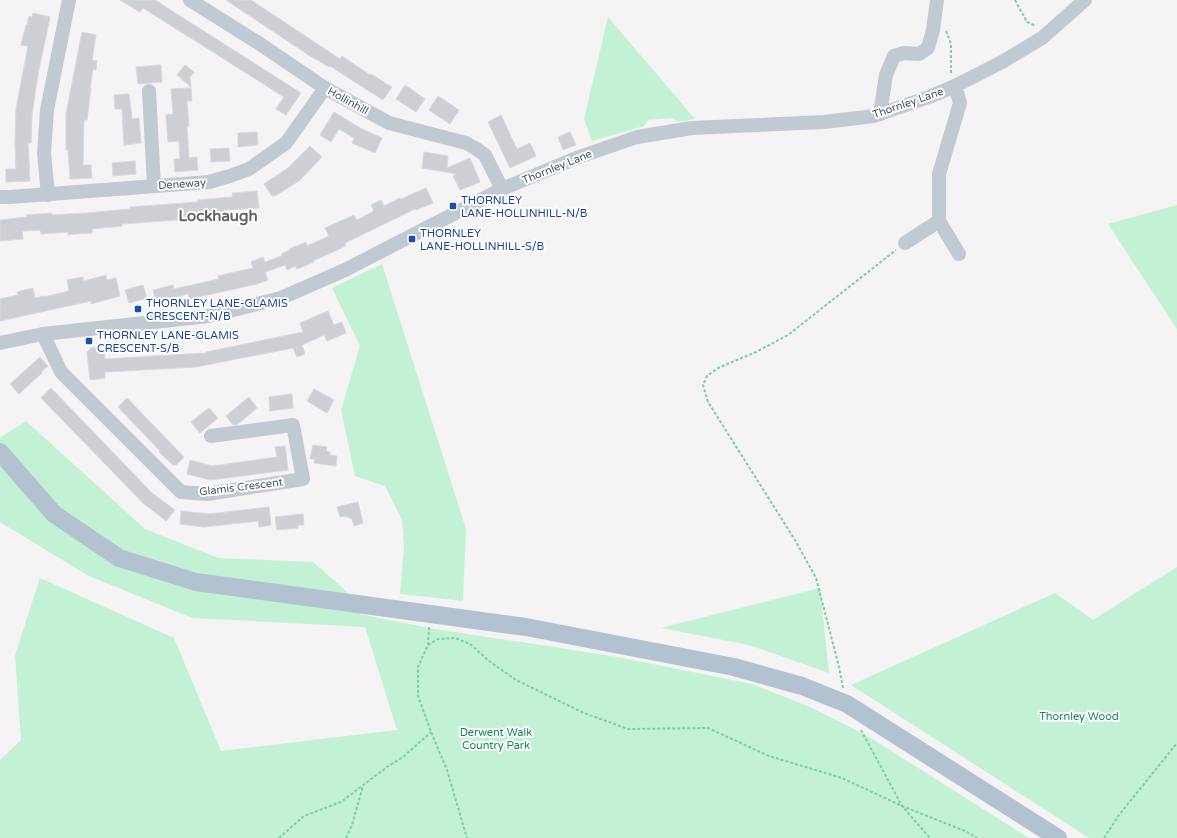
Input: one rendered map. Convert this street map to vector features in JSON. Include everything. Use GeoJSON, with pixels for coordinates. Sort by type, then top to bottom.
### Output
{"type":"FeatureCollection","features":[{"type":"Feature","properties":{"kind":"main road"},"geometry":{"type":"LineString","coordinates":[[0,452],[54,514],[119,558],[196,582],[526,627],[734,667],[802,686],[847,704],[1058,838]]}},
{"type":"Feature","properties":{"kind":"street"},"geometry":{"type":"LineString","coordinates":[[48,195],[44,153],[47,110],[69,0]]}},
{"type":"Feature","properties":{"kind":"street","name":"Hollinhill"},"geometry":{"type":"LineString","coordinates":[[190,0],[260,44],[324,88],[389,123],[466,143],[476,148],[485,156],[502,189]]}},
{"type":"Feature","properties":{"kind":"street"},"geometry":{"type":"LineString","coordinates":[[880,114],[886,75],[894,56],[904,53],[920,54],[928,48],[933,30],[937,0]]}},
{"type":"Feature","properties":{"kind":"street","name":"Thornley Lane"},"geometry":{"type":"LineString","coordinates":[[0,343],[43,334],[209,316],[281,298],[345,270],[502,189],[579,157],[637,137],[692,128],[824,122],[874,116],[929,97],[955,86],[1002,62],[1045,36],[1085,0]]}},
{"type":"Feature","properties":{"kind":"street"},"geometry":{"type":"LineString","coordinates":[[955,86],[960,103],[939,174],[939,221],[959,254]]}},
{"type":"Feature","properties":{"kind":"street","name":"Deneway"},"geometry":{"type":"LineString","coordinates":[[0,196],[10,197],[48,195],[209,182],[230,176],[249,169],[286,143],[324,88]]}},
{"type":"Feature","properties":{"kind":"street"},"geometry":{"type":"LineString","coordinates":[[149,91],[154,186]]}},
{"type":"Feature","properties":{"kind":"street"},"geometry":{"type":"LineString","coordinates":[[905,243],[939,221]]}},
{"type":"Feature","properties":{"kind":"street","name":"Glamis Crescent"},"geometry":{"type":"LineString","coordinates":[[43,334],[61,372],[181,492],[207,494],[303,479],[293,425],[211,436]]}},
{"type":"Feature","properties":{"kind":"path"},"geometry":{"type":"LineString","coordinates":[[1014,0],[1028,22],[1045,36]]}},
{"type":"Feature","properties":{"kind":"path"},"geometry":{"type":"LineString","coordinates":[[946,31],[951,44],[951,73],[955,86]]}},
{"type":"Feature","properties":{"kind":"path"},"geometry":{"type":"LineString","coordinates":[[847,704],[816,578],[795,540],[708,402],[703,385],[707,376],[718,368],[756,352],[788,335],[905,243]]}},
{"type":"Feature","properties":{"kind":"path"},"geometry":{"type":"LineString","coordinates":[[429,614],[428,645],[418,667],[418,696],[431,732],[448,770],[467,838]]}},
{"type":"Feature","properties":{"kind":"path"},"geometry":{"type":"LineString","coordinates":[[428,645],[438,640],[455,638],[470,644],[516,680],[584,714],[628,729],[708,728],[768,756],[842,778],[902,806],[965,831],[977,838]]}},
{"type":"Feature","properties":{"kind":"path"},"geometry":{"type":"LineString","coordinates":[[858,725],[902,806],[930,838]]}},
{"type":"Feature","properties":{"kind":"path"},"geometry":{"type":"LineString","coordinates":[[280,838],[304,816],[341,802],[387,767],[403,757],[431,732]]}},
{"type":"Feature","properties":{"kind":"path"},"geometry":{"type":"LineString","coordinates":[[1104,838],[1119,815],[1177,743]]}},
{"type":"Feature","properties":{"kind":"path"},"geometry":{"type":"LineString","coordinates":[[346,838],[352,825],[364,785]]}},
{"type":"Feature","properties":{"kind":"green space"},"geometry":{"type":"Polygon","coordinates":[[[608,17],[695,119],[678,122],[672,118],[648,120],[644,126],[592,141],[584,119],[608,17]]]}},
{"type":"Feature","properties":{"kind":"green space"},"geometry":{"type":"Polygon","coordinates":[[[1177,205],[1177,329],[1108,224],[1177,205]]]}},
{"type":"Feature","properties":{"kind":"green space"},"geometry":{"type":"Polygon","coordinates":[[[382,264],[466,529],[463,601],[400,594],[404,546],[402,520],[385,486],[355,476],[341,410],[360,346],[332,288],[382,264]]]}},
{"type":"Feature","properties":{"kind":"green space","name":"Derwent Walk Country Park"},"geometry":{"type":"Polygon","coordinates":[[[26,421],[145,529],[218,558],[313,562],[346,591],[360,614],[429,628],[618,657],[752,684],[810,707],[866,735],[1029,838],[0,838],[0,760],[21,740],[15,655],[40,578],[174,638],[221,751],[397,730],[365,627],[192,618],[87,575],[0,522],[0,438],[26,421]]]}},
{"type":"Feature","properties":{"kind":"green space","name":"Thornley Wood"},"geometry":{"type":"Polygon","coordinates":[[[1177,567],[1177,838],[1089,838],[851,685],[1055,593],[1093,620],[1177,567]]]}},
{"type":"Feature","properties":{"kind":"green space"},"geometry":{"type":"Polygon","coordinates":[[[820,588],[829,673],[749,645],[661,628],[820,588]]]}},
{"type":"Feature","properties":{"kind":"building"},"geometry":{"type":"Polygon","coordinates":[[[120,0],[155,0],[301,93],[286,115],[276,109],[284,97],[143,8],[140,12],[120,0]]]}},
{"type":"Feature","properties":{"kind":"building"},"geometry":{"type":"Polygon","coordinates":[[[226,0],[251,0],[340,59],[342,56],[370,75],[371,74],[392,87],[383,100],[330,66],[329,67],[310,56],[226,0]]]}},
{"type":"Feature","properties":{"kind":"building"},"geometry":{"type":"Polygon","coordinates":[[[33,13],[50,17],[38,74],[32,115],[31,143],[28,143],[30,181],[6,182],[6,169],[16,169],[16,109],[28,46],[21,45],[29,16],[32,17],[33,13]]]}},
{"type":"Feature","properties":{"kind":"building"},"geometry":{"type":"Polygon","coordinates":[[[82,32],[96,35],[92,60],[97,61],[96,70],[93,69],[87,120],[84,120],[83,165],[91,165],[92,178],[70,179],[68,150],[66,150],[66,114],[82,32]]]}},
{"type":"Feature","properties":{"kind":"building"},"geometry":{"type":"Polygon","coordinates":[[[161,65],[162,82],[138,84],[136,67],[161,65]]]}},
{"type":"Feature","properties":{"kind":"building"},"geometry":{"type":"Polygon","coordinates":[[[185,65],[194,72],[190,77],[191,87],[177,75],[185,65]]]}},
{"type":"Feature","properties":{"kind":"building"},"geometry":{"type":"Polygon","coordinates":[[[405,85],[425,99],[416,112],[396,99],[405,85]]]}},
{"type":"Feature","properties":{"kind":"building"},"geometry":{"type":"Polygon","coordinates":[[[191,88],[192,101],[187,101],[189,158],[197,157],[198,170],[175,172],[174,159],[180,159],[179,141],[168,142],[166,115],[173,114],[171,89],[191,88]]]}},
{"type":"Feature","properties":{"kind":"building"},"geometry":{"type":"Polygon","coordinates":[[[129,94],[132,119],[139,118],[141,143],[124,145],[122,109],[115,109],[114,95],[129,94]]]}},
{"type":"Feature","properties":{"kind":"building"},"geometry":{"type":"Polygon","coordinates":[[[438,96],[459,110],[450,124],[429,110],[438,96]]]}},
{"type":"Feature","properties":{"kind":"building"},"geometry":{"type":"Polygon","coordinates":[[[334,112],[360,128],[382,138],[375,153],[352,143],[354,138],[339,129],[331,142],[320,135],[334,112]]]}},
{"type":"Feature","properties":{"kind":"building"},"geometry":{"type":"Polygon","coordinates":[[[501,115],[517,149],[530,143],[536,156],[510,168],[488,122],[501,115]]]}},
{"type":"Feature","properties":{"kind":"building"},"geometry":{"type":"Polygon","coordinates":[[[257,132],[258,145],[238,147],[238,133],[257,132]]]}},
{"type":"Feature","properties":{"kind":"building"},"geometry":{"type":"Polygon","coordinates":[[[570,132],[576,145],[563,150],[558,137],[570,132]]]}},
{"type":"Feature","properties":{"kind":"building"},"geometry":{"type":"Polygon","coordinates":[[[310,146],[322,157],[299,181],[275,196],[272,196],[264,184],[288,168],[310,146]]]}},
{"type":"Feature","properties":{"kind":"building"},"geometry":{"type":"Polygon","coordinates":[[[229,148],[230,161],[211,162],[210,149],[229,148]]]}},
{"type":"Feature","properties":{"kind":"building"},"geometry":{"type":"Polygon","coordinates":[[[424,152],[448,156],[447,168],[470,158],[480,182],[460,190],[453,176],[457,174],[422,168],[424,152]]]}},
{"type":"Feature","properties":{"kind":"building"},"geometry":{"type":"Polygon","coordinates":[[[135,161],[136,174],[113,176],[112,163],[135,161]]]}},
{"type":"Feature","properties":{"kind":"building"},"geometry":{"type":"Polygon","coordinates":[[[426,188],[433,203],[416,210],[415,209],[345,243],[346,246],[313,261],[314,262],[297,269],[295,266],[287,270],[285,265],[265,272],[268,280],[257,284],[189,299],[188,294],[156,302],[153,290],[173,285],[174,289],[219,279],[218,276],[253,268],[251,262],[263,257],[265,262],[282,256],[281,254],[290,250],[289,249],[306,242],[307,246],[329,236],[325,228],[354,215],[357,220],[374,211],[371,205],[381,200],[384,206],[426,188]]]}},
{"type":"Feature","properties":{"kind":"building"},"geometry":{"type":"Polygon","coordinates":[[[257,191],[259,208],[224,210],[224,214],[190,219],[122,224],[122,226],[92,229],[92,233],[68,235],[68,232],[41,234],[40,230],[22,231],[23,239],[0,241],[0,220],[27,217],[27,215],[86,213],[130,209],[130,207],[198,202],[198,200],[233,197],[232,193],[257,191]]]}},
{"type":"Feature","properties":{"kind":"building"},"geometry":{"type":"Polygon","coordinates":[[[106,275],[107,280],[116,278],[120,296],[91,304],[91,301],[0,321],[0,299],[18,295],[17,292],[33,288],[35,298],[44,297],[69,291],[67,280],[83,277],[84,281],[106,275]]]}},
{"type":"Feature","properties":{"kind":"building"},"geometry":{"type":"Polygon","coordinates":[[[143,285],[147,298],[129,303],[125,290],[143,285]]]}},
{"type":"Feature","properties":{"kind":"building"},"geometry":{"type":"Polygon","coordinates":[[[328,311],[334,325],[342,322],[346,333],[327,341],[324,335],[302,345],[305,354],[297,357],[293,348],[196,367],[105,372],[105,378],[90,380],[87,352],[91,348],[99,347],[99,353],[104,353],[105,359],[206,353],[303,332],[300,323],[328,311]]]}},
{"type":"Feature","properties":{"kind":"building"},"geometry":{"type":"Polygon","coordinates":[[[40,357],[48,366],[19,394],[10,384],[40,357]]]}},
{"type":"Feature","properties":{"kind":"building"},"geometry":{"type":"Polygon","coordinates":[[[51,388],[152,493],[175,510],[166,521],[143,503],[41,398],[51,388]]]}},
{"type":"Feature","properties":{"kind":"building"},"geometry":{"type":"Polygon","coordinates":[[[314,389],[334,400],[327,413],[307,401],[314,389]]]}},
{"type":"Feature","properties":{"kind":"building"},"geometry":{"type":"Polygon","coordinates":[[[292,394],[293,408],[270,411],[269,397],[292,394]]]}},
{"type":"Feature","properties":{"kind":"building"},"geometry":{"type":"Polygon","coordinates":[[[249,397],[257,408],[238,424],[233,425],[226,416],[249,397]]]}},
{"type":"Feature","properties":{"kind":"building"},"geometry":{"type":"Polygon","coordinates":[[[127,398],[184,457],[176,465],[173,465],[159,452],[160,451],[118,407],[127,398]]]}},
{"type":"Feature","properties":{"kind":"building"},"geometry":{"type":"Polygon","coordinates":[[[209,408],[218,418],[200,433],[191,422],[209,408]]]}},
{"type":"Feature","properties":{"kind":"building"},"geometry":{"type":"Polygon","coordinates":[[[313,445],[327,447],[326,451],[330,452],[330,455],[337,456],[336,466],[314,463],[315,459],[310,459],[313,445]]]}},
{"type":"Feature","properties":{"kind":"building"},"geometry":{"type":"Polygon","coordinates":[[[285,446],[288,470],[211,480],[187,474],[190,460],[212,466],[277,457],[275,447],[285,446]]]}},
{"type":"Feature","properties":{"kind":"building"},"geometry":{"type":"Polygon","coordinates":[[[358,502],[363,523],[354,526],[352,519],[345,516],[340,517],[337,507],[358,502]]]}},
{"type":"Feature","properties":{"kind":"building"},"geometry":{"type":"Polygon","coordinates":[[[269,507],[271,525],[259,527],[258,521],[204,527],[180,524],[181,511],[209,514],[269,507]]]}},
{"type":"Feature","properties":{"kind":"building"},"geometry":{"type":"Polygon","coordinates":[[[303,514],[304,525],[298,525],[298,528],[277,530],[275,517],[303,514]]]}},
{"type":"Feature","properties":{"kind":"place","name":"THORNLEY LANE-HOLLINHILL-N/B"},"geometry":{"type":"Point","coordinates":[453,206]}},
{"type":"Feature","properties":{"kind":"place","name":"THORNLEY LANE-HOLLINHILL-S/B"},"geometry":{"type":"Point","coordinates":[412,239]}},
{"type":"Feature","properties":{"kind":"place","name":"THORNLEY LANE-GLAMIS CRESCENT-N/B"},"geometry":{"type":"Point","coordinates":[138,309]}},
{"type":"Feature","properties":{"kind":"place","name":"THORNLEY LANE-GLAMIS CRESCENT-S/B"},"geometry":{"type":"Point","coordinates":[89,341]}},
{"type":"Feature","properties":{"kind":"district","name":"Lockhaugh"},"geometry":{"type":"Point","coordinates":[218,216]}}]}
